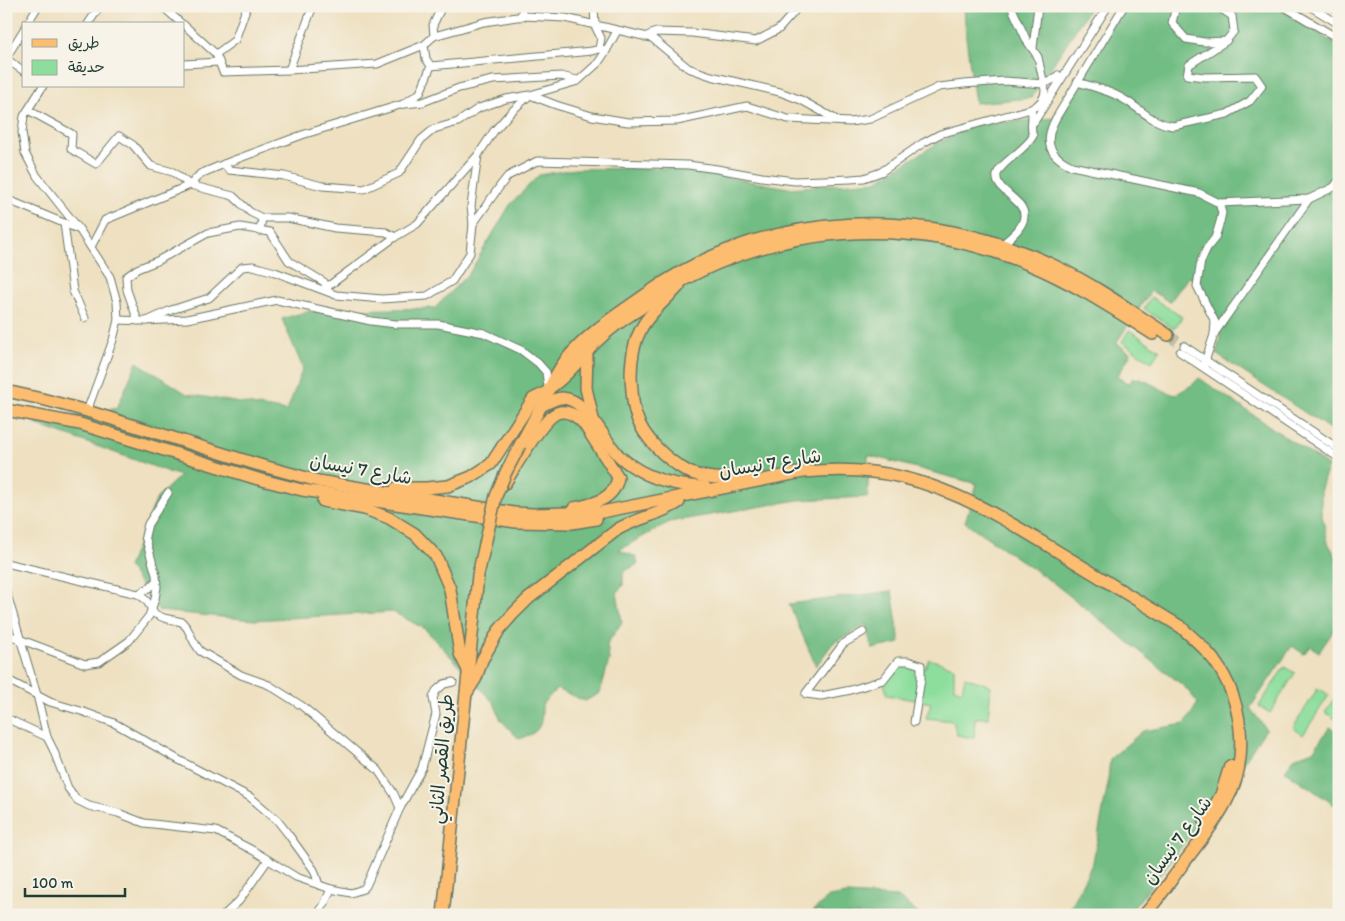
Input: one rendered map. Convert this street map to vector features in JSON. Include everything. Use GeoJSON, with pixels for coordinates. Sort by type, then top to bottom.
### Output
{"type":"FeatureCollection","features":[{"type":"Feature","properties":{"kind":"main road"},"geometry":{"type":"LineString","coordinates":[[373,490],[400,487],[433,488],[448,486],[471,477],[491,464],[533,399],[547,391],[566,375],[618,322],[664,291],[716,264],[758,249],[798,239],[852,232],[901,233],[980,247],[1029,264],[1079,288],[1166,338],[1083,280],[1056,266],[1001,245],[940,229],[882,223],[848,223],[812,228],[772,235],[748,242],[694,265],[666,280],[590,334],[566,360],[547,391],[523,448]]}},
{"type":"Feature","properties":{"kind":"main road"},"geometry":{"type":"LineString","coordinates":[[686,278],[642,327],[634,344],[631,367],[632,402],[637,418],[656,446],[671,460],[688,471],[702,476],[762,480]]}},
{"type":"Feature","properties":{"kind":"main road"},"geometry":{"type":"LineString","coordinates":[[587,352],[586,388],[594,423]]}},
{"type":"Feature","properties":{"kind":"main road","name":"شارع 7 نيسان"},"geometry":{"type":"LineString","coordinates":[[6,391],[42,398],[256,464],[318,481],[514,513],[602,512],[803,472],[834,470],[880,473],[902,477],[938,488],[1005,519],[1181,627],[1202,646],[1220,668],[1236,705],[1241,734],[1236,776],[1228,799],[1215,821],[1144,915]]}},
{"type":"Feature","properties":{"kind":"main road"},"geometry":{"type":"LineString","coordinates":[[541,406],[553,400],[563,398],[572,401],[588,414],[615,452],[632,466],[647,474],[663,481],[685,486],[724,488]]}},
{"type":"Feature","properties":{"kind":"main road","name":"شارع 7 نيسان"},"geometry":{"type":"LineString","coordinates":[[6,410],[80,424],[258,479],[310,491],[516,522],[572,523],[606,518],[679,502],[805,479],[863,479],[900,484],[935,495],[1002,525],[1176,633],[1197,651],[1213,672],[1229,707],[1233,734],[1229,773],[1221,795],[1209,816],[1134,915]]}},
{"type":"Feature","properties":{"kind":"main road"},"geometry":{"type":"LineString","coordinates":[[523,448],[545,423],[556,414],[567,412],[577,416],[584,424],[618,477],[617,486],[612,493],[597,502],[573,508],[554,508],[534,514]]}},
{"type":"Feature","properties":{"kind":"main road","name":"طريق القصر الثاني"},"geometry":{"type":"LineString","coordinates":[[443,915],[478,575],[496,496],[506,472],[523,448]]}},
{"type":"Feature","properties":{"kind":"main road"},"geometry":{"type":"LineString","coordinates":[[258,479],[308,498],[365,508],[389,518],[415,534],[436,556],[450,589],[460,654],[468,670]]}},
{"type":"Feature","properties":{"kind":"main road"},"geometry":{"type":"LineString","coordinates":[[465,696],[476,678],[482,660],[499,630],[528,599],[618,529],[633,520],[669,509],[679,502]]}},
{"type":"Feature","properties":{"kind":"street"},"geometry":{"type":"LineString","coordinates":[[28,22],[38,6]]}},
{"type":"Feature","properties":{"kind":"street"},"geometry":{"type":"LineString","coordinates":[[89,22],[100,6]]}},
{"type":"Feature","properties":{"kind":"street"},"geometry":{"type":"LineString","coordinates":[[162,6],[180,22]]}},
{"type":"Feature","properties":{"kind":"street"},"geometry":{"type":"LineString","coordinates":[[216,54],[235,40],[247,6]]}},
{"type":"Feature","properties":{"kind":"street"},"geometry":{"type":"LineString","coordinates":[[289,70],[313,6]]}},
{"type":"Feature","properties":{"kind":"street"},"geometry":{"type":"LineString","coordinates":[[434,36],[433,25],[442,6]]}},
{"type":"Feature","properties":{"kind":"street"},"geometry":{"type":"LineString","coordinates":[[521,17],[523,6]]}},
{"type":"Feature","properties":{"kind":"street"},"geometry":{"type":"LineString","coordinates":[[594,6],[595,26],[601,38],[602,50]]}},
{"type":"Feature","properties":{"kind":"street"},"geometry":{"type":"LineString","coordinates":[[473,224],[508,176],[537,161],[688,165],[780,180],[807,182],[851,180],[881,172],[923,143],[940,134],[1031,109],[1043,100],[1045,95],[1044,84],[1038,57],[1034,48],[1027,41],[1011,6]]}},
{"type":"Feature","properties":{"kind":"street"},"geometry":{"type":"LineString","coordinates":[[1034,48],[1038,6]]}},
{"type":"Feature","properties":{"kind":"street"},"geometry":{"type":"LineString","coordinates":[[1030,128],[1108,6]]}},
{"type":"Feature","properties":{"kind":"street"},"geometry":{"type":"LineString","coordinates":[[1124,6],[1077,82],[1049,132],[1050,148],[1057,158],[1072,166],[1199,193],[1220,203],[1309,199],[1334,187],[1339,180]]}},
{"type":"Feature","properties":{"kind":"street"},"geometry":{"type":"LineString","coordinates":[[1176,6],[1172,23],[1186,38],[1204,42],[1226,41]]}},
{"type":"Feature","properties":{"kind":"street"},"geometry":{"type":"LineString","coordinates":[[1077,82],[1116,95],[1164,125],[1172,126],[1227,114],[1250,101],[1262,86],[1255,76],[1187,75],[1189,64],[1226,41],[1234,31],[1232,16],[1218,6]]}},
{"type":"Feature","properties":{"kind":"street"},"geometry":{"type":"LineString","coordinates":[[1283,6],[1339,39]]}},
{"type":"Feature","properties":{"kind":"street"},"geometry":{"type":"LineString","coordinates":[[1309,6],[1339,24]]}},
{"type":"Feature","properties":{"kind":"street"},"geometry":{"type":"LineString","coordinates":[[645,37],[656,32],[692,33],[756,41],[779,29],[794,12]]}},
{"type":"Feature","properties":{"kind":"street"},"geometry":{"type":"LineString","coordinates":[[185,27],[216,54],[223,72],[377,64],[424,45],[434,36],[484,22],[521,17],[565,18],[652,38],[688,68],[712,76],[780,92],[801,100],[838,120]]}},
{"type":"Feature","properties":{"kind":"street"},"geometry":{"type":"LineString","coordinates":[[224,164],[229,170],[284,176],[322,186],[364,189],[399,174],[422,140],[434,129],[458,122],[479,108],[506,99],[530,96],[578,81],[598,63],[602,50],[617,31]]}},
{"type":"Feature","properties":{"kind":"street"},"geometry":{"type":"LineString","coordinates":[[22,32],[6,59],[22,70]]}},
{"type":"Feature","properties":{"kind":"street"},"geometry":{"type":"LineString","coordinates":[[424,45],[426,58],[431,66]]}},
{"type":"Feature","properties":{"kind":"street"},"geometry":{"type":"LineString","coordinates":[[431,66],[602,50]]}},
{"type":"Feature","properties":{"kind":"street"},"geometry":{"type":"LineString","coordinates":[[185,64],[219,62]]}},
{"type":"Feature","properties":{"kind":"street"},"geometry":{"type":"LineString","coordinates":[[403,104],[420,93],[431,66]]}},
{"type":"Feature","properties":{"kind":"street"},"geometry":{"type":"LineString","coordinates":[[530,96],[592,116],[628,122],[677,121],[747,106],[788,119],[850,122],[870,119],[930,90],[950,85],[1005,81],[1044,84],[1058,75]]}},
{"type":"Feature","properties":{"kind":"street"},"geometry":{"type":"LineString","coordinates":[[91,247],[106,220],[190,184],[200,174],[302,135],[403,104],[423,102],[458,88],[493,80],[561,76],[578,81]]}},
{"type":"Feature","properties":{"kind":"street"},"geometry":{"type":"LineString","coordinates":[[42,88],[24,116],[22,132],[25,153],[38,176],[79,229],[110,277],[117,302],[118,320],[113,340],[87,411]]}},
{"type":"Feature","properties":{"kind":"street"},"geometry":{"type":"LineString","coordinates":[[328,290],[395,237],[417,224],[478,155],[494,131],[511,112],[530,96]]}},
{"type":"Feature","properties":{"kind":"street"},"geometry":{"type":"LineString","coordinates":[[1001,245],[1016,231],[1023,218],[1023,211],[1020,202],[999,185],[997,176],[1005,164],[1021,151],[1034,136],[1030,128],[1033,115],[1031,109]]}},
{"type":"Feature","properties":{"kind":"street"},"geometry":{"type":"LineString","coordinates":[[28,110],[72,134],[70,149],[96,164],[118,136],[134,145],[151,166],[173,172],[190,184],[233,196],[250,212],[262,218],[288,218],[335,228],[386,232],[395,237]]}},
{"type":"Feature","properties":{"kind":"street"},"geometry":{"type":"LineString","coordinates":[[147,321],[171,310],[209,298],[242,267],[253,266],[328,290],[336,295],[382,299],[427,296],[452,281],[470,252],[473,224],[472,206],[478,155]]}},
{"type":"Feature","properties":{"kind":"street"},"geometry":{"type":"LineString","coordinates":[[6,199],[79,229]]}},
{"type":"Feature","properties":{"kind":"street"},"geometry":{"type":"LineString","coordinates":[[1203,363],[1214,335],[1309,199]]}},
{"type":"Feature","properties":{"kind":"street"},"geometry":{"type":"LineString","coordinates":[[1214,335],[1215,322],[1197,286],[1201,261],[1207,248],[1215,238],[1220,222],[1222,213],[1220,203]]}},
{"type":"Feature","properties":{"kind":"street"},"geometry":{"type":"LineString","coordinates":[[260,230],[262,218]]}},
{"type":"Feature","properties":{"kind":"street"},"geometry":{"type":"LineString","coordinates":[[64,223],[73,291],[85,318]]}},
{"type":"Feature","properties":{"kind":"street"},"geometry":{"type":"LineString","coordinates":[[138,321],[129,297],[126,278],[137,269],[157,261],[208,232],[240,227],[270,232],[289,261],[324,282],[328,290]]}},
{"type":"Feature","properties":{"kind":"street"},"geometry":{"type":"LineString","coordinates":[[118,320],[187,319],[277,300],[371,321],[396,324],[438,324],[484,333],[521,350],[546,372],[547,391]]}},
{"type":"Feature","properties":{"kind":"street"},"geometry":{"type":"LineString","coordinates":[[1182,349],[1339,458]]}},
{"type":"Feature","properties":{"kind":"street"},"geometry":{"type":"LineString","coordinates":[[1203,363],[1339,449]]}},
{"type":"Feature","properties":{"kind":"street"},"geometry":{"type":"LineString","coordinates":[[6,634],[85,664],[99,662],[129,641],[152,610],[156,594],[156,581],[145,536],[148,524],[168,493]]}},
{"type":"Feature","properties":{"kind":"street"},"geometry":{"type":"LineString","coordinates":[[6,563],[138,594],[146,600],[152,610],[159,616],[184,624],[200,651],[241,674],[269,685],[302,706],[378,770],[394,794],[400,808]]}},
{"type":"Feature","properties":{"kind":"street"},"geometry":{"type":"LineString","coordinates":[[138,594],[156,581]]}},
{"type":"Feature","properties":{"kind":"street"},"geometry":{"type":"LineString","coordinates":[[6,591],[38,695],[47,737],[72,795],[82,804],[118,813],[144,823],[216,831],[296,877],[331,889],[351,893],[366,886],[400,808],[416,780],[427,752],[436,714],[433,698],[444,684],[453,682]]}},
{"type":"Feature","properties":{"kind":"street"},"geometry":{"type":"LineString","coordinates":[[863,632],[843,644],[806,693],[821,696],[851,690],[883,680],[898,661],[908,661],[921,665],[921,679],[914,722]]}},
{"type":"Feature","properties":{"kind":"street"},"geometry":{"type":"LineString","coordinates":[[6,679],[50,702],[114,723],[250,797],[276,820],[288,834],[314,870],[319,885]]}},
{"type":"Feature","properties":{"kind":"street"},"geometry":{"type":"LineString","coordinates":[[6,718],[47,737]]}},
{"type":"Feature","properties":{"kind":"street"},"geometry":{"type":"LineString","coordinates":[[224,915],[239,901],[268,860]]}},
{"type":"Feature","properties":{"kind":"street"},"geometry":{"type":"LineString","coordinates":[[316,915],[324,905],[331,889]]}},
{"type":"Feature","properties":{"kind":"green space"},"geometry":{"type":"Polygon","coordinates":[[[964,6],[1091,6],[1031,98],[975,103],[966,37],[964,6]]]}},
{"type":"Feature","properties":{"kind":"green space"},"geometry":{"type":"Polygon","coordinates":[[[1124,6],[1275,6],[1339,46],[1339,435],[1216,354],[1220,340],[1220,325],[1202,284],[1189,276],[1170,302],[1151,291],[1116,343],[1131,353],[1117,377],[1129,384],[1133,378],[1138,379],[1175,395],[1192,385],[1199,378],[1328,466],[1321,488],[1321,511],[1328,543],[1339,562],[1339,623],[1319,652],[1310,646],[1304,654],[1292,646],[1250,708],[1266,729],[1217,800],[1128,915],[1067,915],[1093,862],[1107,789],[1110,759],[1143,731],[1185,724],[1198,703],[1185,687],[1055,584],[965,522],[977,484],[868,455],[868,497],[798,500],[669,522],[619,550],[636,557],[638,564],[623,572],[623,585],[617,593],[622,622],[607,644],[609,660],[600,693],[585,701],[557,689],[542,704],[541,723],[536,731],[519,739],[501,720],[494,703],[425,629],[393,612],[254,620],[159,611],[128,567],[157,498],[180,476],[35,424],[117,408],[137,362],[187,394],[287,411],[303,368],[282,319],[308,311],[435,308],[470,272],[510,205],[539,175],[575,169],[670,168],[789,188],[876,181],[938,143],[975,125],[1055,118],[1124,6]]]}},
{"type":"Feature","properties":{"kind":"green space"},"geometry":{"type":"Polygon","coordinates":[[[1151,297],[1182,317],[1174,329],[1144,309],[1151,297]]]}},
{"type":"Feature","properties":{"kind":"green space"},"geometry":{"type":"Polygon","coordinates":[[[1129,330],[1160,350],[1152,362],[1122,342],[1129,330]]]}},
{"type":"Feature","properties":{"kind":"green space"},"geometry":{"type":"Polygon","coordinates":[[[892,591],[900,643],[872,649],[867,624],[833,643],[816,666],[789,604],[892,591]]]}},
{"type":"Feature","properties":{"kind":"green space"},"geometry":{"type":"Polygon","coordinates":[[[929,659],[954,667],[954,688],[962,691],[965,677],[991,686],[988,718],[975,718],[974,738],[957,735],[953,721],[926,718],[931,703],[887,695],[884,682],[901,663],[925,668],[929,659]]]}},
{"type":"Feature","properties":{"kind":"green space"},"geometry":{"type":"Polygon","coordinates":[[[1284,667],[1295,673],[1270,713],[1259,706],[1284,667]]]}},
{"type":"Feature","properties":{"kind":"green space"},"geometry":{"type":"Polygon","coordinates":[[[1318,688],[1329,695],[1303,735],[1293,728],[1318,688]]]}},
{"type":"Feature","properties":{"kind":"green space"},"geometry":{"type":"Polygon","coordinates":[[[1339,692],[1339,722],[1325,712],[1339,692]]]}},
{"type":"Feature","properties":{"kind":"green space"},"geometry":{"type":"Polygon","coordinates":[[[1330,727],[1339,733],[1339,808],[1285,771],[1294,758],[1313,751],[1330,727]]]}},
{"type":"Feature","properties":{"kind":"green space"},"geometry":{"type":"Polygon","coordinates":[[[847,894],[898,897],[920,915],[824,915],[823,911],[813,911],[829,897],[847,894]]]}},
{"type":"Feature","properties":{"kind":"tunnel"},"geometry":{"type":"LineString","coordinates":[[1168,335],[1184,346]]}}]}
